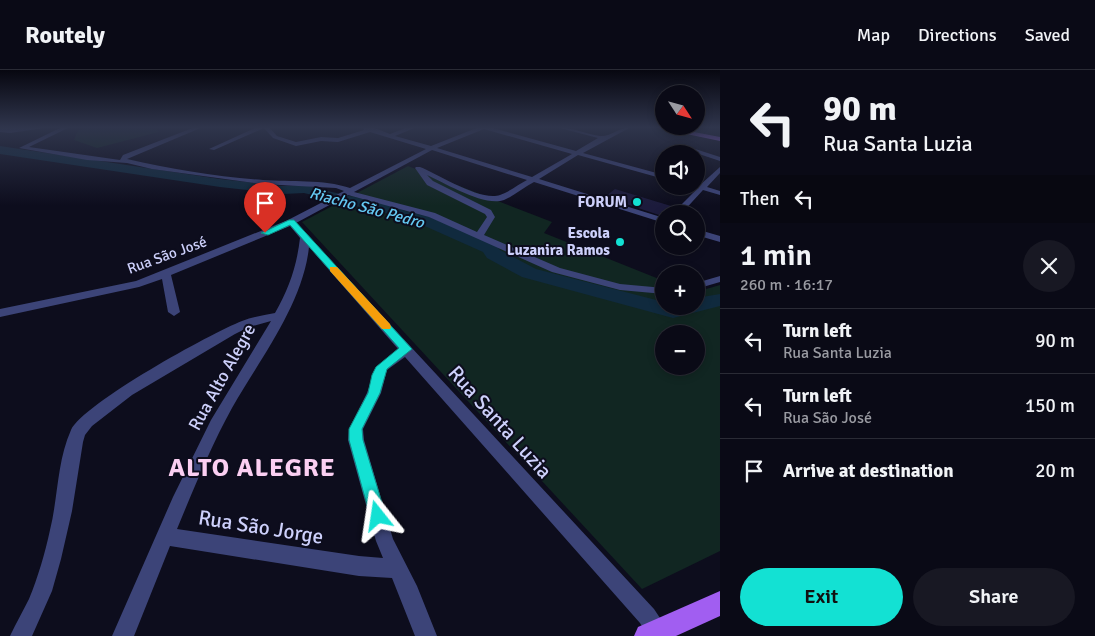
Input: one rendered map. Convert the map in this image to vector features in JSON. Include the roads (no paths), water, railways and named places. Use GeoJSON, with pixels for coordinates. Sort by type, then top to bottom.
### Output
{"type":"FeatureCollection","features":[{"type":"Feature","properties":{"kind":"main road"},"geometry":{"type":"LineString","coordinates":[[655,634],[720,603]]}},
{"type":"Feature","properties":{"kind":"street"},"geometry":{"type":"LineString","coordinates":[[69,153],[87,158],[261,182],[337,186],[344,195],[422,212],[480,235],[556,270],[620,287],[655,290]]}},
{"type":"Feature","properties":{"kind":"street"},"geometry":{"type":"LineString","coordinates":[[124,162],[122,158],[132,153]]}},
{"type":"Feature","properties":{"kind":"street","name":"Rua São José"},"geometry":{"type":"LineString","coordinates":[[0,313],[138,284],[166,274],[291,222],[422,153]]}},
{"type":"Feature","properties":{"kind":"street"},"geometry":{"type":"LineString","coordinates":[[445,153],[655,218]]}},
{"type":"Feature","properties":{"kind":"street"},"geometry":{"type":"LineString","coordinates":[[406,162],[463,189],[488,198],[501,198],[509,194],[576,154],[655,175]]}},
{"type":"Feature","properties":{"kind":"street"},"geometry":{"type":"LineString","coordinates":[[705,154],[720,159]]}},
{"type":"Feature","properties":{"kind":"street"},"geometry":{"type":"LineString","coordinates":[[418,168],[430,183],[488,212],[491,217],[480,235]]}},
{"type":"Feature","properties":{"kind":"street"},"geometry":{"type":"LineString","coordinates":[[705,182],[720,169]]}},
{"type":"Feature","properties":{"kind":"street"},"geometry":{"type":"LineString","coordinates":[[705,189],[720,193]]}},
{"type":"Feature","properties":{"kind":"street"},"geometry":{"type":"LineString","coordinates":[[684,205],[692,195]]}},
{"type":"Feature","properties":{"kind":"street"},"geometry":{"type":"LineString","coordinates":[[291,222],[305,238]]}},
{"type":"Feature","properties":{"kind":"street"},"geometry":{"type":"LineString","coordinates":[[705,235],[720,239]]}},
{"type":"Feature","properties":{"kind":"street","name":"Rua Alto Alegre"},"geometry":{"type":"LineString","coordinates":[[123,636],[165,536],[222,412],[278,316],[303,260],[305,238]]}},
{"type":"Feature","properties":{"kind":"street","name":"Rua Santa Luzia"},"geometry":{"type":"LineString","coordinates":[[305,238],[406,349],[655,634]]}},
{"type":"Feature","properties":{"kind":"street"},"geometry":{"type":"LineString","coordinates":[[166,274],[174,312]]}},
{"type":"Feature","properties":{"kind":"street"},"geometry":{"type":"LineString","coordinates":[[705,283],[720,279]]}},
{"type":"Feature","properties":{"kind":"street"},"geometry":{"type":"LineString","coordinates":[[21,636],[35,612],[49,571],[78,430],[104,406],[213,341],[248,323],[278,316]]}},
{"type":"Feature","properties":{"kind":"street"},"geometry":{"type":"LineString","coordinates":[[406,349],[382,367],[374,393],[356,429],[356,440],[388,549],[413,600],[426,636]]}},
{"type":"Feature","properties":{"kind":"street","name":"Rua São Jorge"},"geometry":{"type":"LineString","coordinates":[[165,536],[359,566],[398,569]]}},
{"type":"Feature","properties":{"kind":"waterway","name":"Riacho São Pedro"},"geometry":{"type":"LineString","coordinates":[[23,153],[220,183],[283,190],[306,189],[319,194],[394,210],[400,214],[424,220],[490,249],[493,254],[529,273],[655,306]]}},
{"type":"Feature","properties":{"kind":"waterway","name":"Riacho São Pedro"},"geometry":{"type":"LineString","coordinates":[[705,303],[720,300]]}},
{"type":"Feature","properties":{"kind":"place","name":"FORUM"},"geometry":{"type":"Point","coordinates":[637,202]}},
{"type":"Feature","properties":{"kind":"place","name":"Escola Luzanira Ramos"},"geometry":{"type":"Point","coordinates":[620,242]}},
{"type":"Feature","properties":{"kind":"district","name":"ALTO ALEGRE"},"geometry":{"type":"Point","coordinates":[252,467]}}]}
